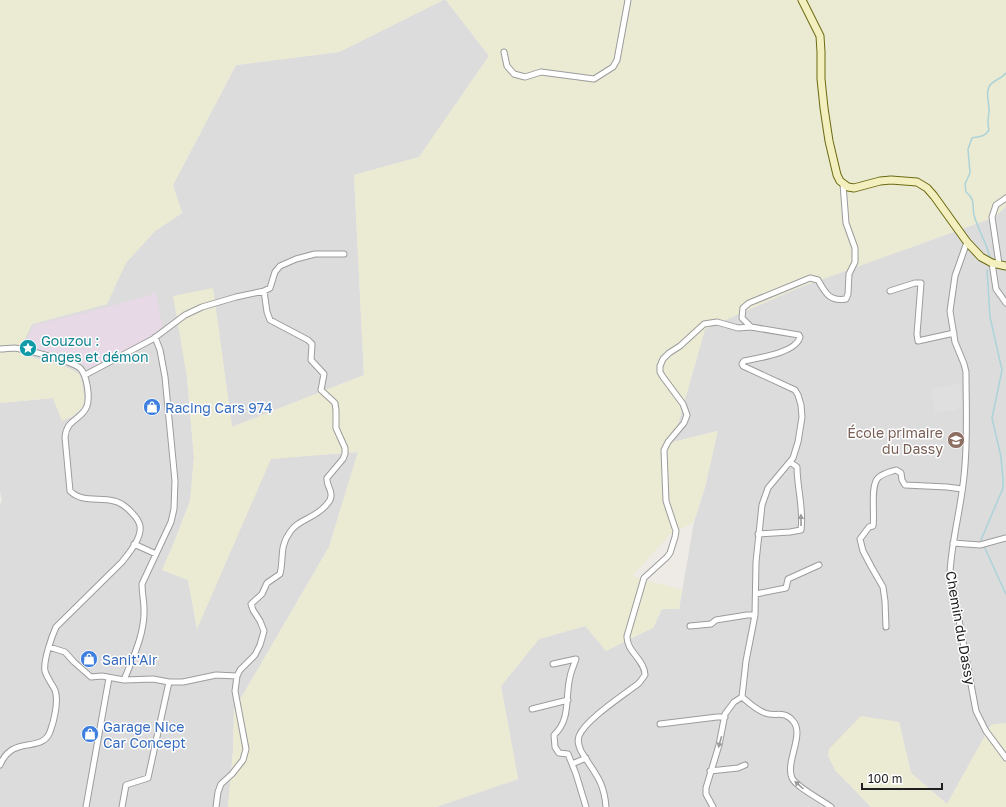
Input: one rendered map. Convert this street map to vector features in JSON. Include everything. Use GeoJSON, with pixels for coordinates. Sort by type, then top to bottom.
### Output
{"type":"FeatureCollection","features":[{"type":"Feature","properties":{"kind":"main road"},"geometry":{"type":"LineString","coordinates":[[802,0],[820,36],[821,79],[824,108],[837,175],[844,184],[854,188],[891,180],[917,182],[927,188],[934,196],[967,242],[981,257],[999,264]]}},
{"type":"Feature","properties":{"kind":"street"},"geometry":{"type":"LineString","coordinates":[[504,52],[507,66],[514,74],[525,78],[541,72],[594,79],[613,67],[617,60],[628,0]]}},
{"type":"Feature","properties":{"kind":"street"},"geometry":{"type":"LineString","coordinates":[[751,327],[742,318],[743,308],[749,303],[810,278],[818,280],[828,296],[839,300],[846,299],[848,294],[849,274],[855,262],[855,248],[846,223],[844,184]]}},
{"type":"Feature","properties":{"kind":"street"},"geometry":{"type":"LineString","coordinates":[[1006,198],[996,205],[992,216],[999,264],[996,289],[1006,303]]}},
{"type":"Feature","properties":{"kind":"street","name":"Chemin du Dassy"},"geometry":{"type":"LineString","coordinates":[[967,242],[955,276],[950,311],[954,332],[966,372],[964,475],[953,543],[950,574],[976,711],[986,731],[1006,758]]}},
{"type":"Feature","properties":{"kind":"street"},"geometry":{"type":"LineString","coordinates":[[85,375],[155,337],[185,315],[202,307],[264,291],[270,288],[275,272],[280,266],[296,259],[315,254],[344,254]]}},
{"type":"Feature","properties":{"kind":"street"},"geometry":{"type":"LineString","coordinates":[[890,291],[915,283],[921,283],[917,334],[918,341],[954,332]]}},
{"type":"Feature","properties":{"kind":"street"},"geometry":{"type":"LineString","coordinates":[[216,807],[218,792],[221,784],[232,774],[243,760],[246,749],[235,691],[237,676],[260,645],[264,631],[253,610],[252,604],[262,594],[268,583],[280,574],[284,541],[290,531],[298,524],[317,514],[330,500],[331,493],[327,478],[341,462],[345,454],[345,445],[336,428],[336,406],[333,400],[321,390],[324,374],[311,360],[310,354],[312,346],[308,340],[270,320],[267,312],[264,291]]}},
{"type":"Feature","properties":{"kind":"street"},"geometry":{"type":"LineString","coordinates":[[606,807],[602,785],[579,746],[579,736],[595,717],[639,683],[645,675],[644,669],[628,644],[627,636],[644,578],[667,557],[673,547],[676,537],[676,531],[665,496],[664,450],[668,442],[684,423],[687,414],[683,404],[660,372],[660,366],[661,362],[669,352],[680,346],[704,324],[717,322],[738,328],[751,327],[800,337],[800,340],[795,345],[775,355],[744,361],[742,364],[743,366],[795,390],[801,405],[802,417],[798,442],[793,458],[768,488],[762,505],[756,562],[755,615],[746,661],[742,697],[730,706],[727,711],[719,745],[710,771],[706,794],[713,807]]}},
{"type":"Feature","properties":{"kind":"street"},"geometry":{"type":"LineString","coordinates":[[124,680],[138,645],[142,627],[144,609],[142,584],[171,522],[174,509],[175,480],[165,377],[160,350],[155,337]]}},
{"type":"Feature","properties":{"kind":"street"},"geometry":{"type":"LineString","coordinates":[[0,349],[16,348],[68,362],[79,368],[85,375],[88,404],[83,413],[70,423],[65,431],[70,491],[76,497],[115,501],[130,510],[140,526],[139,535],[122,562],[56,627],[52,636],[45,665],[45,671],[57,697],[50,732],[39,743],[21,745],[14,748],[6,755],[0,765]]}},
{"type":"Feature","properties":{"kind":"street"},"geometry":{"type":"LineString","coordinates":[[758,534],[801,530],[802,506],[797,479],[797,468],[790,462]]}},
{"type":"Feature","properties":{"kind":"street"},"geometry":{"type":"LineString","coordinates":[[886,627],[883,586],[866,557],[860,539],[869,527],[873,526],[874,487],[877,478],[896,470],[901,473],[902,480],[905,485],[962,489]]}},
{"type":"Feature","properties":{"kind":"street"},"geometry":{"type":"LineString","coordinates":[[953,543],[980,545],[1006,538]]}},
{"type":"Feature","properties":{"kind":"street"},"geometry":{"type":"LineString","coordinates":[[134,544],[156,554]]}},
{"type":"Feature","properties":{"kind":"street"},"geometry":{"type":"LineString","coordinates":[[756,594],[786,588],[788,579],[819,565]]}},
{"type":"Feature","properties":{"kind":"street"},"geometry":{"type":"LineString","coordinates":[[690,626],[711,624],[716,620],[755,615]]}},
{"type":"Feature","properties":{"kind":"street"},"geometry":{"type":"LineString","coordinates":[[49,647],[65,652],[91,677],[102,676],[124,680],[153,678],[169,682],[183,682],[216,675],[237,676]]}},
{"type":"Feature","properties":{"kind":"street"},"geometry":{"type":"LineString","coordinates":[[553,664],[576,659],[570,677],[567,712],[558,731],[554,735],[555,747],[559,753],[568,754],[586,807]]}},
{"type":"Feature","properties":{"kind":"street"},"geometry":{"type":"LineString","coordinates":[[86,807],[109,678]]}},
{"type":"Feature","properties":{"kind":"street"},"geometry":{"type":"LineString","coordinates":[[122,807],[126,785],[148,778],[169,682]]}},
{"type":"Feature","properties":{"kind":"street"},"geometry":{"type":"LineString","coordinates":[[742,697],[767,714],[784,714],[794,722],[796,734],[790,768],[792,778],[802,788],[831,807]]}},
{"type":"Feature","properties":{"kind":"street"},"geometry":{"type":"LineString","coordinates":[[532,709],[568,700]]}},
{"type":"Feature","properties":{"kind":"street"},"geometry":{"type":"LineString","coordinates":[[660,724],[725,717]]}},
{"type":"Feature","properties":{"kind":"street"},"geometry":{"type":"LineString","coordinates":[[572,764],[586,758]]}},
{"type":"Feature","properties":{"kind":"street"},"geometry":{"type":"LineString","coordinates":[[710,771],[738,768],[745,765]]}},
{"type":"Feature","properties":{"kind":"shaded area"},"geometry":{"type":"Polygon","coordinates":[[[443,0],[446,0],[489,56],[419,157],[354,175],[364,375],[232,427],[213,289],[187,378],[194,457],[190,501],[162,570],[188,580],[197,628],[271,458],[358,452],[329,547],[234,710],[233,751],[228,807],[0,807],[0,505],[2,500],[0,492],[0,403],[53,398],[62,420],[73,416],[82,408],[71,369],[18,353],[32,324],[107,304],[125,263],[155,231],[182,213],[173,185],[236,65],[339,52],[443,0]]]}},
{"type":"Feature","properties":{"kind":"shaded area"},"geometry":{"type":"Polygon","coordinates":[[[1006,206],[1006,723],[991,725],[947,804],[911,773],[899,722],[835,770],[871,807],[436,807],[518,779],[501,686],[539,639],[585,626],[653,628],[662,609],[679,609],[694,522],[705,487],[717,431],[673,442],[705,329],[798,288],[995,217],[1006,206]]]}},
{"type":"Feature","properties":{"kind":"shaded area"},"geometry":{"type":"Polygon","coordinates":[[[156,293],[163,328],[143,341],[93,367],[89,368],[76,362],[23,348],[34,325],[108,307],[156,293]]]}},
{"type":"Feature","properties":{"kind":"shaded area"},"geometry":{"type":"Polygon","coordinates":[[[961,383],[960,405],[955,410],[935,413],[931,389],[961,383]]]}},
{"type":"Feature","properties":{"kind":"green space"},"geometry":{"type":"Polygon","coordinates":[[[0,0],[443,0],[339,52],[236,65],[173,185],[182,213],[155,231],[126,263],[107,304],[32,324],[18,353],[71,369],[80,375],[85,402],[82,408],[73,416],[62,421],[53,398],[0,403],[0,0]]]}},
{"type":"Feature","properties":{"kind":"green space"},"geometry":{"type":"Polygon","coordinates":[[[446,0],[1006,0],[1006,206],[995,217],[798,288],[705,329],[673,442],[718,431],[705,487],[694,522],[670,535],[632,576],[682,590],[679,609],[662,609],[653,628],[606,651],[585,626],[539,639],[501,686],[518,779],[436,807],[228,807],[233,751],[234,710],[329,547],[358,452],[271,459],[197,629],[188,580],[162,570],[190,501],[194,457],[187,378],[173,296],[213,288],[232,427],[364,375],[354,175],[419,157],[489,56],[446,0]]]}},
{"type":"Feature","properties":{"kind":"green space"},"geometry":{"type":"Polygon","coordinates":[[[861,716],[899,722],[911,773],[947,804],[991,725],[1006,723],[1006,807],[871,807],[835,770],[828,756],[829,749],[861,716]]]}},
{"type":"Feature","properties":{"kind":"waterway"},"geometry":{"type":"LineString","coordinates":[[990,258],[974,215],[972,200],[966,192],[965,184],[970,173],[968,149],[972,138],[983,136],[989,130],[988,90],[991,84],[1006,73]]}},
{"type":"Feature","properties":{"kind":"waterway"},"geometry":{"type":"LineString","coordinates":[[987,270],[990,317],[1002,370],[992,418],[1001,457],[1003,488],[981,540],[1006,594]]}},
{"type":"Feature","properties":{"kind":"place","name":"Gouzou : anges et démon"},"geometry":{"type":"Point","coordinates":[28,348]}},
{"type":"Feature","properties":{"kind":"place","name":"Racing Cars 974"},"geometry":{"type":"Point","coordinates":[152,407]}},
{"type":"Feature","properties":{"kind":"place","name":"École primaire du Dassy"},"geometry":{"type":"Point","coordinates":[956,440]}},
{"type":"Feature","properties":{"kind":"place","name":"Sanit'Air"},"geometry":{"type":"Point","coordinates":[89,659]}},
{"type":"Feature","properties":{"kind":"place","name":"Garage Nice Car Concept"},"geometry":{"type":"Point","coordinates":[90,734]}}]}
